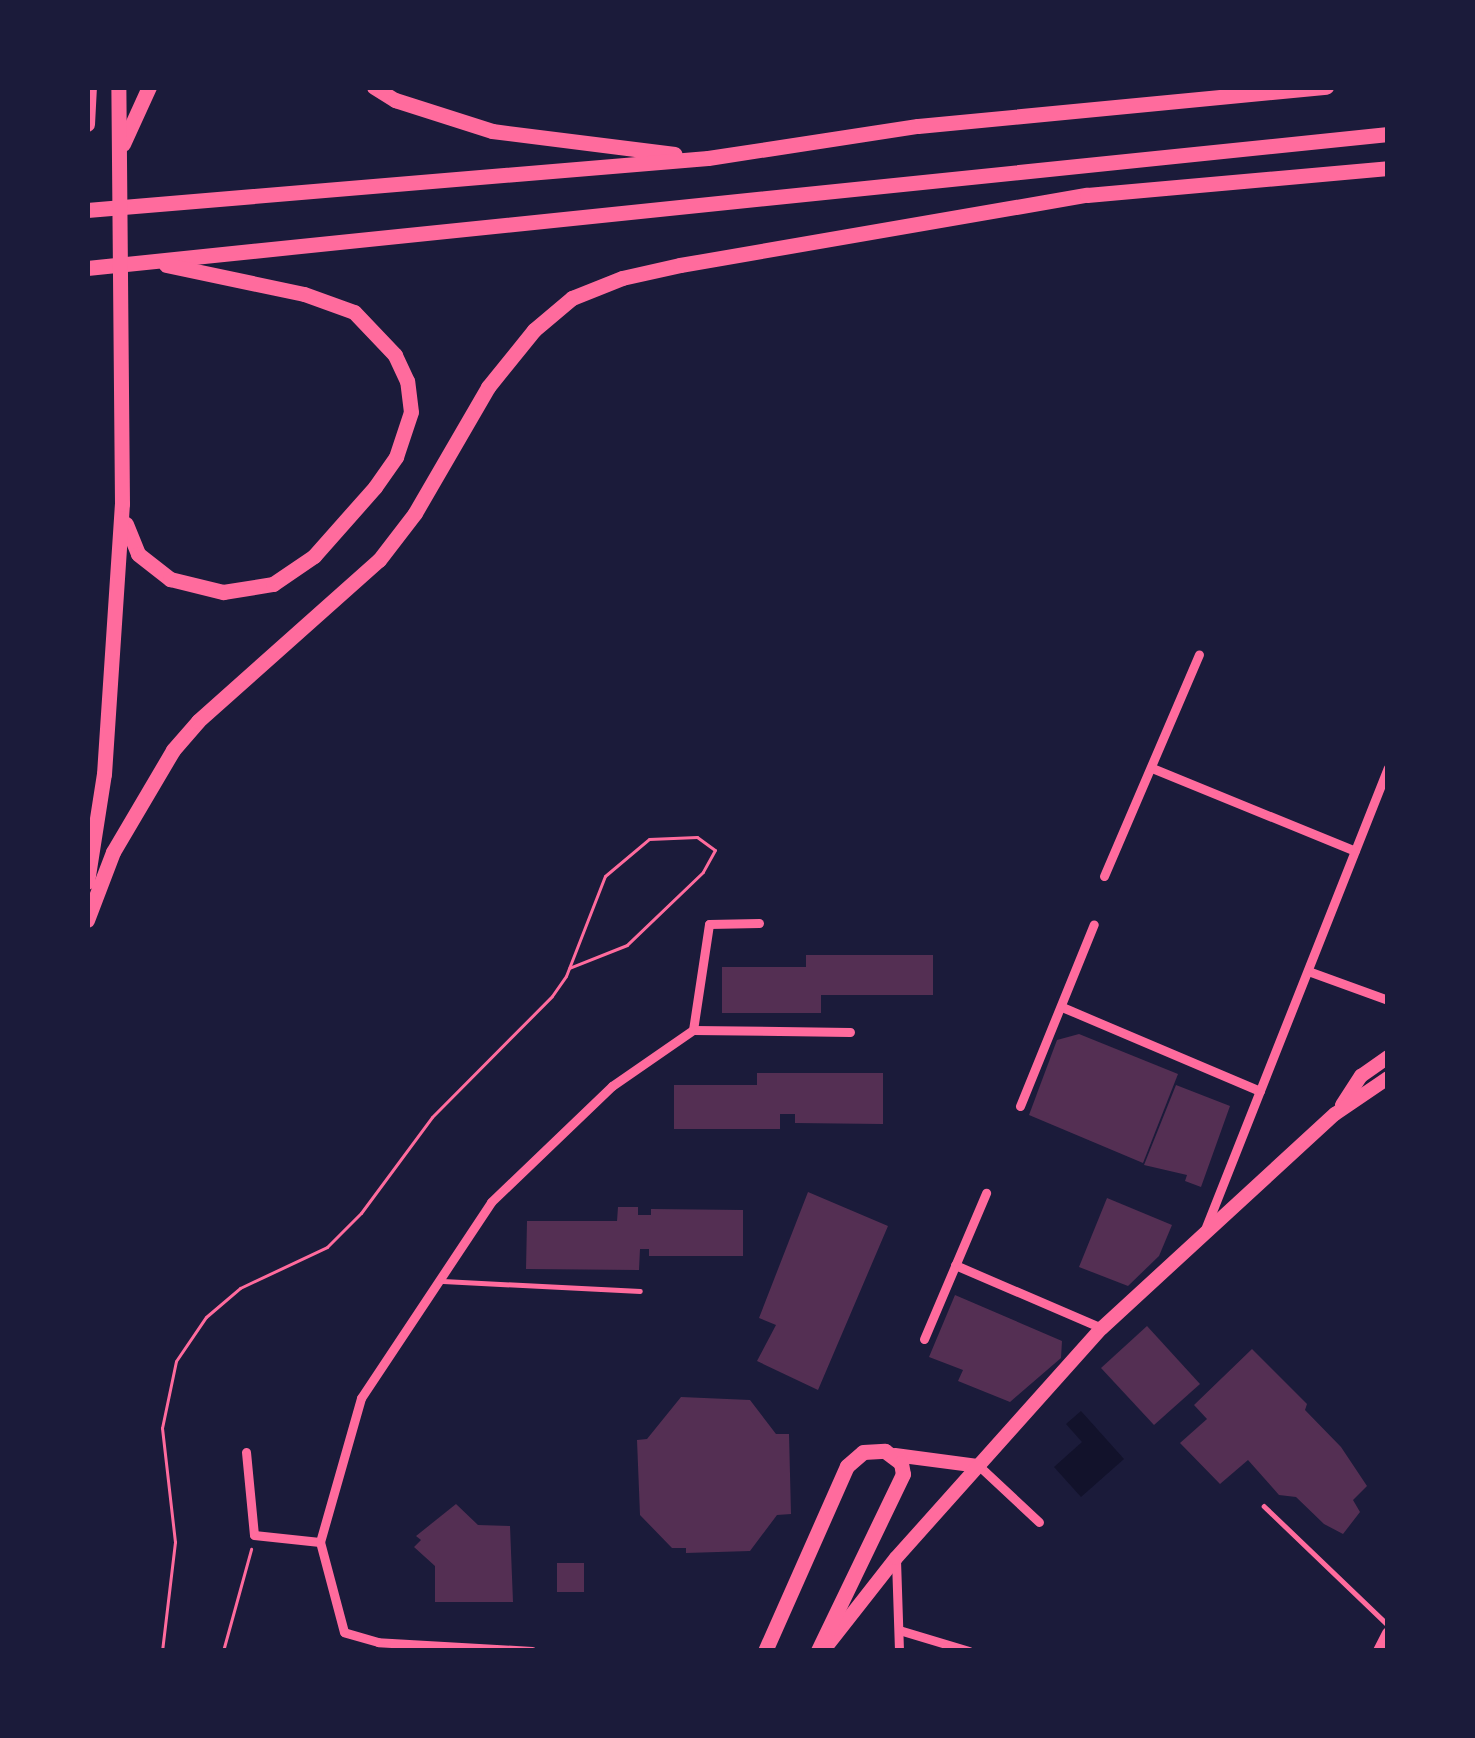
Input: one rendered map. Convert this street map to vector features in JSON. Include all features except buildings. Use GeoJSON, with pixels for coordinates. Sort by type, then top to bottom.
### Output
{"type":"FeatureCollection","features":[{"type":"Feature","properties":{"kind":"main road"},"geometry":{"type":"LineString","coordinates":[[87,124],[89,87]]}},
{"type":"Feature","properties":{"kind":"main road"},"geometry":{"type":"LineString","coordinates":[[87,881],[104,774],[122,504],[118,87]]}},
{"type":"Feature","properties":{"kind":"main road"},"geometry":{"type":"LineString","coordinates":[[119,152],[149,87]]}},
{"type":"Feature","properties":{"kind":"main road"},"geometry":{"type":"LineString","coordinates":[[374,87],[394,100],[492,131],[707,158]]}},
{"type":"Feature","properties":{"kind":"main road"},"geometry":{"type":"LineString","coordinates":[[87,210],[707,158],[918,126],[1326,87]]}},
{"type":"Feature","properties":{"kind":"main road"},"geometry":{"type":"LineString","coordinates":[[87,268],[1388,134]]}},
{"type":"Feature","properties":{"kind":"main road"},"geometry":{"type":"LineString","coordinates":[[87,920],[123,833],[173,750],[215,705],[379,560],[415,513],[488,387],[534,330],[572,298],[622,278],[680,265],[1087,194],[1388,168]]}},
{"type":"Feature","properties":{"kind":"main road"},"geometry":{"type":"LineString","coordinates":[[122,504],[137,554],[170,579],[223,592],[273,584],[314,556],[375,487],[396,458],[411,412],[406,381],[394,355],[354,312],[304,294],[151,262]]}},
{"type":"Feature","properties":{"kind":"main road"},"geometry":{"type":"LineString","coordinates":[[1335,1114],[1360,1076],[1388,1057]]}},
{"type":"Feature","properties":{"kind":"main road"},"geometry":{"type":"LineString","coordinates":[[820,1651],[896,1558],[1102,1328],[1335,1114],[1388,1078]]}},
{"type":"Feature","properties":{"kind":"main road"},"geometry":{"type":"LineString","coordinates":[[765,1651],[843,1476],[863,1452],[979,1466]]}},
{"type":"Feature","properties":{"kind":"main road"},"geometry":{"type":"LineString","coordinates":[[820,1651],[903,1474],[895,1455]]}},
{"type":"Feature","properties":{"kind":"street"},"geometry":{"type":"LineString","coordinates":[[1104,876],[1199,654]]}},
{"type":"Feature","properties":{"kind":"street"},"geometry":{"type":"LineString","coordinates":[[1153,768],[1355,850]]}},
{"type":"Feature","properties":{"kind":"street"},"geometry":{"type":"LineString","coordinates":[[1202,1238],[1388,768]]}},
{"type":"Feature","properties":{"kind":"street"},"geometry":{"type":"LineString","coordinates":[[693,1030],[709,924],[759,923]]}},
{"type":"Feature","properties":{"kind":"street"},"geometry":{"type":"LineString","coordinates":[[1020,1106],[1094,924]]}},
{"type":"Feature","properties":{"kind":"street"},"geometry":{"type":"LineString","coordinates":[[1308,970],[1388,1000]]}},
{"type":"Feature","properties":{"kind":"street"},"geometry":{"type":"LineString","coordinates":[[1062,1007],[1260,1091]]}},
{"type":"Feature","properties":{"kind":"street"},"geometry":{"type":"LineString","coordinates":[[532,1651],[378,1642],[344,1632],[320,1542],[361,1398],[491,1202],[612,1086],[693,1030],[850,1032]]}},
{"type":"Feature","properties":{"kind":"street"},"geometry":{"type":"LineString","coordinates":[[924,1339],[986,1193]]}},
{"type":"Feature","properties":{"kind":"street"},"geometry":{"type":"LineString","coordinates":[[955,1265],[1102,1328]]}},
{"type":"Feature","properties":{"kind":"street"},"geometry":{"type":"LineString","coordinates":[[246,1453],[254,1535],[320,1542]]}},
{"type":"Feature","properties":{"kind":"street"},"geometry":{"type":"LineString","coordinates":[[979,1466],[1039,1522]]}},
{"type":"Feature","properties":{"kind":"street"},"geometry":{"type":"LineString","coordinates":[[896,1558],[899,1651]]}},
{"type":"Feature","properties":{"kind":"street"},"geometry":{"type":"LineString","coordinates":[[1379,1651],[1388,1629]]}},
{"type":"Feature","properties":{"kind":"street"},"geometry":{"type":"LineString","coordinates":[[899,1630],[969,1651]]}},
{"type":"Feature","properties":{"kind":"lane"},"geometry":{"type":"LineString","coordinates":[[437,1280],[640,1291]]}},
{"type":"Feature","properties":{"kind":"lane"},"geometry":{"type":"LineString","coordinates":[[1264,1506],[1388,1629]]}},
{"type":"Feature","properties":{"kind":"path"},"geometry":{"type":"LineString","coordinates":[[161,1651],[175,1542],[162,1428],[176,1361],[206,1317],[240,1288],[327,1247],[361,1213],[432,1118],[552,996],[569,968],[605,876],[650,839],[697,837],[715,850],[704,872],[627,945],[569,968]]}},
{"type":"Feature","properties":{"kind":"path"},"geometry":{"type":"LineString","coordinates":[[223,1651],[254,1535]]}},
{"type":"Feature","properties":{"kind":"shaded area"},"geometry":{"type":"Polygon","coordinates":[[[1081,1411],[1124,1459],[1081,1497],[1054,1467],[1082,1442],[1066,1424],[1081,1411]]]}}]}
